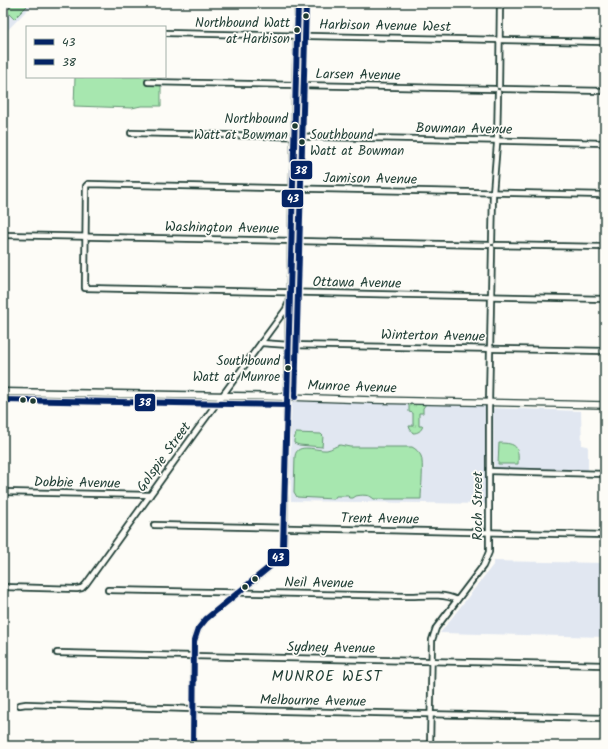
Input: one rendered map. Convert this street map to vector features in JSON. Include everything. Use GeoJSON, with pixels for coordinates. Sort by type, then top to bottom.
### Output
{"type":"FeatureCollection","features":[{"type":"Feature","properties":{"kind":"main road"},"geometry":{"type":"LineString","coordinates":[[287,397],[298,3]]}},
{"type":"Feature","properties":{"kind":"main road","name":"Munroe Avenue"},"geometry":{"type":"LineString","coordinates":[[3,392],[287,397]]}},
{"type":"Feature","properties":{"kind":"street","name":"Roch Street"},"geometry":{"type":"LineString","coordinates":[[430,746],[431,661],[433,636],[436,628],[483,566],[489,552],[489,402],[493,193],[497,141],[500,3]]}},
{"type":"Feature","properties":{"kind":"street","name":"Harbison Avenue West"},"geometry":{"type":"LineString","coordinates":[[166,33],[605,42]]}},
{"type":"Feature","properties":{"kind":"street","name":"Larsen Avenue"},"geometry":{"type":"LineString","coordinates":[[148,82],[605,91]]}},
{"type":"Feature","properties":{"kind":"street","name":"Bowman Avenue"},"geometry":{"type":"LineString","coordinates":[[131,133],[605,143]]}},
{"type":"Feature","properties":{"kind":"street","name":"Jamison Avenue"},"geometry":{"type":"LineString","coordinates":[[86,237],[86,186],[88,184],[605,195]]}},
{"type":"Feature","properties":{"kind":"street","name":"Washington Avenue"},"geometry":{"type":"LineString","coordinates":[[3,235],[605,247]]}},
{"type":"Feature","properties":{"kind":"street","name":"Ottawa Avenue"},"geometry":{"type":"LineString","coordinates":[[86,237],[85,288],[290,296],[605,299]]}},
{"type":"Feature","properties":{"kind":"street","name":"Golspie Street"},"geometry":{"type":"LineString","coordinates":[[3,587],[78,589],[82,588],[86,584],[286,309],[290,296]]}},
{"type":"Feature","properties":{"kind":"street","name":"Winterton Avenue"},"geometry":{"type":"LineString","coordinates":[[261,343],[289,345],[605,351]]}},
{"type":"Feature","properties":{"kind":"street","name":"Munroe Avenue"},"geometry":{"type":"LineString","coordinates":[[287,397],[605,405]]}},
{"type":"Feature","properties":{"kind":"street"},"geometry":{"type":"LineString","coordinates":[[193,746],[194,641],[199,626],[266,571],[278,559],[283,548],[287,397]]}},
{"type":"Feature","properties":{"kind":"street"},"geometry":{"type":"LineString","coordinates":[[489,471],[605,474]]}},
{"type":"Feature","properties":{"kind":"street","name":"Dobbie Avenue"},"geometry":{"type":"LineString","coordinates":[[3,492],[150,496]]}},
{"type":"Feature","properties":{"kind":"street","name":"Trent Avenue"},"geometry":{"type":"LineString","coordinates":[[154,525],[605,535]]}},
{"type":"Feature","properties":{"kind":"street","name":"Neil Avenue"},"geometry":{"type":"LineString","coordinates":[[108,590],[439,596],[451,597],[457,600]]}},
{"type":"Feature","properties":{"kind":"street","name":"Sydney Avenue"},"geometry":{"type":"LineString","coordinates":[[57,653],[605,665]]}},
{"type":"Feature","properties":{"kind":"street","name":"Melbourne Avenue"},"geometry":{"type":"LineString","coordinates":[[20,705],[605,718]]}},
{"type":"Feature","properties":{"kind":"shaded area"},"geometry":{"type":"Polygon","coordinates":[[[3,3],[36,3],[26,11],[3,35],[3,3]]]}},
{"type":"Feature","properties":{"kind":"shaded area"},"geometry":{"type":"Polygon","coordinates":[[[290,401],[486,404],[486,504],[291,501],[290,401]]]}},
{"type":"Feature","properties":{"kind":"shaded area"},"geometry":{"type":"Polygon","coordinates":[[[493,408],[581,411],[582,445],[587,446],[588,448],[588,471],[494,469],[493,408]]]}},
{"type":"Feature","properties":{"kind":"shaded area"},"geometry":{"type":"Polygon","coordinates":[[[493,561],[605,563],[605,637],[440,633],[493,565],[493,561]]]}},
{"type":"Feature","properties":{"kind":"green space"},"geometry":{"type":"Polygon","coordinates":[[[14,3],[24,3],[27,6],[14,19],[6,11],[14,3]]]}},
{"type":"Feature","properties":{"kind":"green space"},"geometry":{"type":"Polygon","coordinates":[[[75,78],[161,78],[161,106],[141,106],[132,108],[74,106],[75,78]]]}},
{"type":"Feature","properties":{"kind":"green space"},"geometry":{"type":"Polygon","coordinates":[[[407,403],[426,404],[423,408],[423,413],[419,413],[419,426],[423,426],[416,433],[413,433],[409,426],[413,426],[413,413],[409,412],[409,406],[407,403]]]}},
{"type":"Feature","properties":{"kind":"green space"},"geometry":{"type":"Polygon","coordinates":[[[296,433],[321,434],[323,436],[322,447],[299,445],[294,443],[296,433]]]}},
{"type":"Feature","properties":{"kind":"green space"},"geometry":{"type":"Polygon","coordinates":[[[499,443],[510,444],[516,447],[518,464],[498,464],[499,443]]]}},
{"type":"Feature","properties":{"kind":"green space"},"geometry":{"type":"Polygon","coordinates":[[[340,445],[350,447],[412,447],[415,449],[422,459],[421,499],[374,499],[370,496],[363,495],[353,498],[348,496],[336,496],[334,499],[297,497],[294,492],[295,456],[299,449],[308,448],[327,450],[340,445]]]}},
{"type":"Feature","properties":{"kind":"transit line","name":"43"},"geometry":{"type":"LineString","coordinates":[[193,746],[194,641],[198,629],[206,619],[273,564],[281,554],[283,548],[298,3]]}},
{"type":"Feature","properties":{"kind":"transit line","name":"38"},"geometry":{"type":"LineString","coordinates":[[295,397],[306,3]]}},
{"type":"Feature","properties":{"kind":"transit line","name":"38"},"geometry":{"type":"LineString","coordinates":[[3,400],[287,405]]}},
{"type":"Feature","properties":{"kind":"place","name":"Northbound Watt at Harbison"},"geometry":{"type":"Point","coordinates":[297,30]}},
{"type":"Feature","properties":{"kind":"place","name":"Northbound Watt at Bowman"},"geometry":{"type":"Point","coordinates":[295,126]}},
{"type":"Feature","properties":{"kind":"place","name":"Southbound Watt at Bowman"},"geometry":{"type":"Point","coordinates":[302,142]}},
{"type":"Feature","properties":{"kind":"place","name":"Southbound Watt at Munroe"},"geometry":{"type":"Point","coordinates":[288,368]}},
{"type":"Feature","properties":{"kind":"district","name":"MUNROE WEST"},"geometry":{"type":"Point","coordinates":[327,677]}}]}
